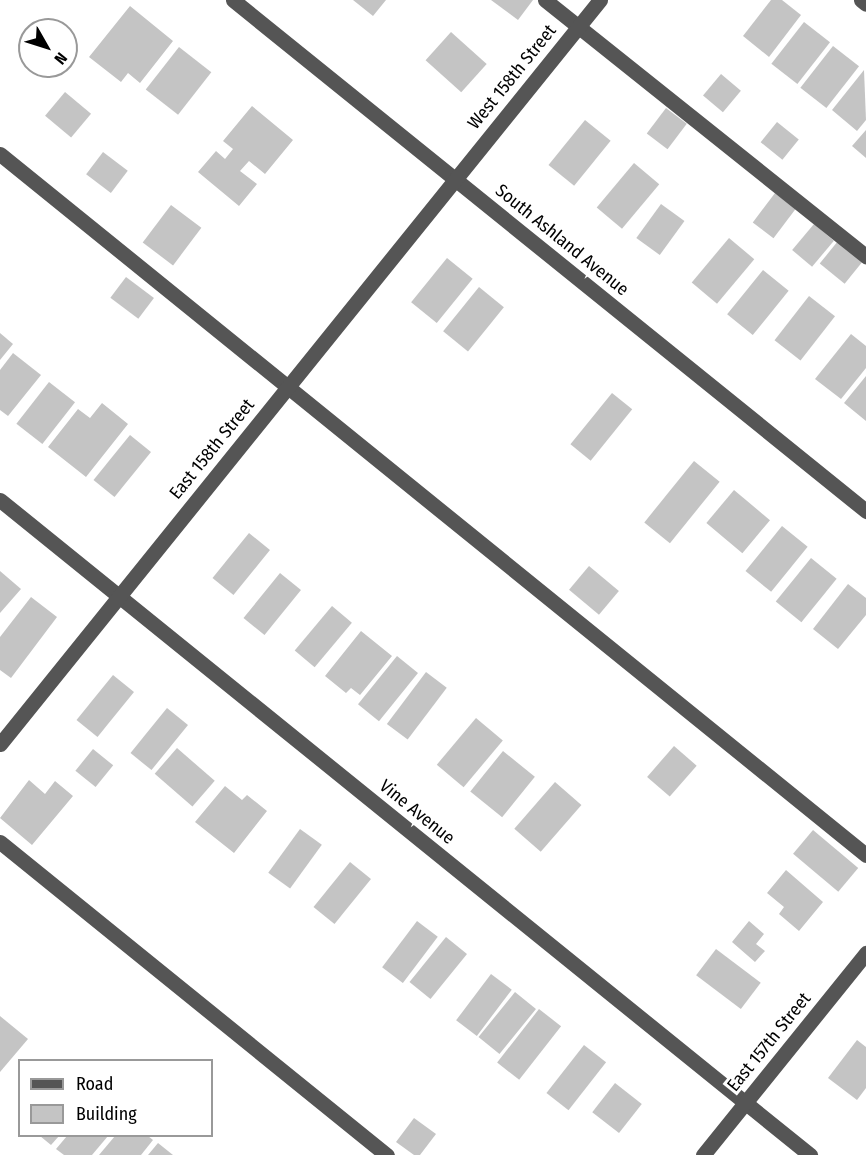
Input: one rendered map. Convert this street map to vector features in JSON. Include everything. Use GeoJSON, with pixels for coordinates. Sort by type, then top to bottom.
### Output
{"type":"FeatureCollection","features":[{"type":"Feature","properties":{"kind":"street","name":"South Ashland Avenue"},"geometry":{"type":"LineString","coordinates":[[233,0],[866,510]]}},
{"type":"Feature","properties":{"kind":"street"},"geometry":{"type":"LineString","coordinates":[[544,0],[866,256]]}},
{"type":"Feature","properties":{"kind":"street","name":"West 158th Street"},"geometry":{"type":"LineString","coordinates":[[454,178],[600,0]]}},
{"type":"Feature","properties":{"kind":"street"},"geometry":{"type":"LineString","coordinates":[[861,0],[866,4]]}},
{"type":"Feature","properties":{"kind":"street"},"geometry":{"type":"LineString","coordinates":[[0,153],[866,855]]}},
{"type":"Feature","properties":{"kind":"street","name":"East 158th Street"},"geometry":{"type":"LineString","coordinates":[[0,744],[454,178]]}},
{"type":"Feature","properties":{"kind":"street","name":"Vine Avenue"},"geometry":{"type":"LineString","coordinates":[[0,500],[810,1155]]}},
{"type":"Feature","properties":{"kind":"street"},"geometry":{"type":"LineString","coordinates":[[0,842],[387,1155]]}},
{"type":"Feature","properties":{"kind":"street","name":"East 157th Street"},"geometry":{"type":"LineString","coordinates":[[703,1155],[866,953]]}},
{"type":"Feature","properties":{"kind":"building"},"geometry":{"type":"Polygon","coordinates":[[[353,0],[386,0],[373,16],[353,0]]]}},
{"type":"Feature","properties":{"kind":"building"},"geometry":{"type":"Polygon","coordinates":[[[491,0],[533,0],[518,20],[491,0]]]}},
{"type":"Feature","properties":{"kind":"building"},"geometry":{"type":"Polygon","coordinates":[[[771,0],[782,0],[801,15],[769,57],[743,36],[771,0]]]}},
{"type":"Feature","properties":{"kind":"building"},"geometry":{"type":"Polygon","coordinates":[[[130,6],[173,41],[140,83],[128,73],[121,82],[89,57],[130,6]]]}},
{"type":"Feature","properties":{"kind":"building"},"geometry":{"type":"Polygon","coordinates":[[[804,22],[830,42],[797,84],[771,64],[804,22]]]}},
{"type":"Feature","properties":{"kind":"building"},"geometry":{"type":"Polygon","coordinates":[[[451,32],[487,64],[461,92],[426,60],[451,32]]]}},
{"type":"Feature","properties":{"kind":"building"},"geometry":{"type":"Polygon","coordinates":[[[833,46],[859,66],[826,108],[800,88],[833,46]]]}},
{"type":"Feature","properties":{"kind":"building"},"geometry":{"type":"Polygon","coordinates":[[[179,47],[211,72],[178,115],[146,90],[179,47]]]}},
{"type":"Feature","properties":{"kind":"building"},"geometry":{"type":"Polygon","coordinates":[[[864,70],[866,120],[857,131],[832,110],[864,70]]]}},
{"type":"Feature","properties":{"kind":"building"},"geometry":{"type":"Polygon","coordinates":[[[721,74],[741,91],[723,112],[703,95],[721,74]]]}},
{"type":"Feature","properties":{"kind":"building"},"geometry":{"type":"Polygon","coordinates":[[[65,92],[91,114],[71,138],[45,116],[65,92]]]}},
{"type":"Feature","properties":{"kind":"building"},"geometry":{"type":"Polygon","coordinates":[[[252,106],[293,140],[265,174],[249,161],[240,171],[257,184],[239,206],[198,172],[216,151],[225,159],[233,149],[223,141],[252,106]]]}},
{"type":"Feature","properties":{"kind":"building"},"geometry":{"type":"Polygon","coordinates":[[[666,108],[687,124],[668,149],[647,134],[666,108]]]}},
{"type":"Feature","properties":{"kind":"building"},"geometry":{"type":"Polygon","coordinates":[[[585,120],[611,141],[574,186],[548,165],[585,120]]]}},
{"type":"Feature","properties":{"kind":"building"},"geometry":{"type":"Polygon","coordinates":[[[777,122],[799,140],[782,160],[761,142],[777,122]]]}},
{"type":"Feature","properties":{"kind":"building"},"geometry":{"type":"Polygon","coordinates":[[[866,130],[866,158],[852,146],[866,130]]]}},
{"type":"Feature","properties":{"kind":"building"},"geometry":{"type":"Polygon","coordinates":[[[103,152],[128,171],[111,193],[86,174],[103,152]]]}},
{"type":"Feature","properties":{"kind":"building"},"geometry":{"type":"Polygon","coordinates":[[[634,163],[659,184],[622,229],[597,207],[634,163]]]}},
{"type":"Feature","properties":{"kind":"building"},"geometry":{"type":"Polygon","coordinates":[[[775,193],[796,209],[773,238],[753,223],[775,193]]]}},
{"type":"Feature","properties":{"kind":"building"},"geometry":{"type":"Polygon","coordinates":[[[661,204],[684,221],[660,255],[636,238],[661,204]]]}},
{"type":"Feature","properties":{"kind":"building"},"geometry":{"type":"Polygon","coordinates":[[[171,205],[201,228],[173,265],[143,243],[171,205]]]}},
{"type":"Feature","properties":{"kind":"building"},"geometry":{"type":"Polygon","coordinates":[[[814,224],[834,241],[812,267],[792,250],[814,224]]]}},
{"type":"Feature","properties":{"kind":"building"},"geometry":{"type":"Polygon","coordinates":[[[729,238],[754,259],[717,304],[692,282],[729,238]]]}},
{"type":"Feature","properties":{"kind":"building"},"geometry":{"type":"Polygon","coordinates":[[[838,241],[863,261],[845,284],[820,264],[838,241]]]}},
{"type":"Feature","properties":{"kind":"building"},"geometry":{"type":"Polygon","coordinates":[[[447,258],[473,279],[437,323],[411,302],[447,258]]]}},
{"type":"Feature","properties":{"kind":"building"},"geometry":{"type":"Polygon","coordinates":[[[763,270],[789,291],[753,335],[727,314],[763,270]]]}},
{"type":"Feature","properties":{"kind":"building"},"geometry":{"type":"Polygon","coordinates":[[[126,277],[154,298],[138,319],[110,298],[126,277]]]}},
{"type":"Feature","properties":{"kind":"building"},"geometry":{"type":"Polygon","coordinates":[[[479,287],[504,307],[468,351],[443,331],[479,287]]]}},
{"type":"Feature","properties":{"kind":"building"},"geometry":{"type":"Polygon","coordinates":[[[809,296],[835,316],[801,360],[775,340],[809,296]]]}},
{"type":"Feature","properties":{"kind":"building"},"geometry":{"type":"Polygon","coordinates":[[[0,333],[13,344],[0,360],[0,333]]]}},
{"type":"Feature","properties":{"kind":"building"},"geometry":{"type":"Polygon","coordinates":[[[851,334],[866,346],[866,368],[841,399],[815,379],[851,334]]]}},
{"type":"Feature","properties":{"kind":"building"},"geometry":{"type":"Polygon","coordinates":[[[13,353],[41,375],[8,416],[0,410],[0,370],[13,353]]]}},
{"type":"Feature","properties":{"kind":"building"},"geometry":{"type":"Polygon","coordinates":[[[866,376],[866,421],[844,403],[866,376]]]}},
{"type":"Feature","properties":{"kind":"building"},"geometry":{"type":"Polygon","coordinates":[[[49,382],[75,402],[42,444],[16,424],[49,382]]]}},
{"type":"Feature","properties":{"kind":"building"},"geometry":{"type":"Polygon","coordinates":[[[612,393],[632,409],[591,461],[570,444],[612,393]]]}},
{"type":"Feature","properties":{"kind":"building"},"geometry":{"type":"Polygon","coordinates":[[[102,403],[128,424],[86,477],[48,447],[78,409],[90,418],[102,403]]]}},
{"type":"Feature","properties":{"kind":"building"},"geometry":{"type":"Polygon","coordinates":[[[130,435],[151,452],[114,497],[93,480],[130,435]]]}},
{"type":"Feature","properties":{"kind":"building"},"geometry":{"type":"Polygon","coordinates":[[[694,461],[720,482],[670,543],[644,522],[694,461]]]}},
{"type":"Feature","properties":{"kind":"building"},"geometry":{"type":"Polygon","coordinates":[[[734,490],[770,520],[742,553],[706,523],[734,490]]]}},
{"type":"Feature","properties":{"kind":"building"},"geometry":{"type":"Polygon","coordinates":[[[782,526],[808,547],[771,592],[745,571],[782,526]]]}},
{"type":"Feature","properties":{"kind":"building"},"geometry":{"type":"Polygon","coordinates":[[[249,533],[270,550],[233,595],[212,578],[249,533]]]}},
{"type":"Feature","properties":{"kind":"building"},"geometry":{"type":"Polygon","coordinates":[[[811,558],[837,579],[801,622],[776,602],[811,558]]]}},
{"type":"Feature","properties":{"kind":"building"},"geometry":{"type":"Polygon","coordinates":[[[589,566],[619,591],[599,615],[569,590],[589,566]]]}},
{"type":"Feature","properties":{"kind":"building"},"geometry":{"type":"Polygon","coordinates":[[[0,571],[21,589],[0,613],[0,571]]]}},
{"type":"Feature","properties":{"kind":"building"},"geometry":{"type":"Polygon","coordinates":[[[280,573],[301,590],[264,635],[243,618],[280,573]]]}},
{"type":"Feature","properties":{"kind":"building"},"geometry":{"type":"Polygon","coordinates":[[[848,584],[866,598],[866,615],[838,649],[813,629],[848,584]]]}},
{"type":"Feature","properties":{"kind":"building"},"geometry":{"type":"Polygon","coordinates":[[[31,597],[57,617],[11,678],[0,670],[0,637],[31,597]]]}},
{"type":"Feature","properties":{"kind":"building"},"geometry":{"type":"Polygon","coordinates":[[[332,606],[352,623],[315,667],[295,650],[332,606]]]}},
{"type":"Feature","properties":{"kind":"building"},"geometry":{"type":"Polygon","coordinates":[[[361,631],[392,656],[360,695],[351,688],[346,693],[325,676],[361,631]]]}},
{"type":"Feature","properties":{"kind":"building"},"geometry":{"type":"Polygon","coordinates":[[[397,656],[418,673],[379,721],[358,704],[397,656]]]}},
{"type":"Feature","properties":{"kind":"building"},"geometry":{"type":"Polygon","coordinates":[[[426,672],[447,688],[408,740],[387,724],[426,672]]]}},
{"type":"Feature","properties":{"kind":"building"},"geometry":{"type":"Polygon","coordinates":[[[113,675],[134,692],[97,737],[76,720],[113,675]]]}},
{"type":"Feature","properties":{"kind":"building"},"geometry":{"type":"Polygon","coordinates":[[[167,708],[188,725],[151,770],[130,753],[167,708]]]}},
{"type":"Feature","properties":{"kind":"building"},"geometry":{"type":"Polygon","coordinates":[[[476,718],[503,740],[464,787],[437,765],[476,718]]]}},
{"type":"Feature","properties":{"kind":"building"},"geometry":{"type":"Polygon","coordinates":[[[674,746],[697,766],[670,797],[647,777],[674,746]]]}},
{"type":"Feature","properties":{"kind":"building"},"geometry":{"type":"Polygon","coordinates":[[[177,748],[215,781],[192,806],[155,774],[177,748]]]}},
{"type":"Feature","properties":{"kind":"building"},"geometry":{"type":"Polygon","coordinates":[[[93,749],[113,765],[96,787],[75,771],[93,749]]]}},
{"type":"Feature","properties":{"kind":"building"},"geometry":{"type":"Polygon","coordinates":[[[503,751],[535,777],[502,817],[470,791],[503,751]]]}},
{"type":"Feature","properties":{"kind":"building"},"geometry":{"type":"Polygon","coordinates":[[[29,780],[45,794],[55,781],[73,796],[32,845],[0,818],[29,780]]]}},
{"type":"Feature","properties":{"kind":"building"},"geometry":{"type":"Polygon","coordinates":[[[555,782],[581,805],[541,852],[514,829],[555,782]]]}},
{"type":"Feature","properties":{"kind":"building"},"geometry":{"type":"Polygon","coordinates":[[[225,786],[242,800],[247,795],[267,811],[234,853],[195,822],[225,786]]]}},
{"type":"Feature","properties":{"kind":"building"},"geometry":{"type":"Polygon","coordinates":[[[300,829],[322,845],[290,889],[268,873],[300,829]]]}},
{"type":"Feature","properties":{"kind":"building"},"geometry":{"type":"Polygon","coordinates":[[[813,830],[858,868],[838,892],[793,854],[813,830]]]}},
{"type":"Feature","properties":{"kind":"building"},"geometry":{"type":"Polygon","coordinates":[[[350,862],[371,879],[334,924],[313,907],[350,862]]]}},
{"type":"Feature","properties":{"kind":"building"},"geometry":{"type":"Polygon","coordinates":[[[786,870],[823,902],[799,931],[779,914],[784,907],[767,893],[786,870]]]}},
{"type":"Feature","properties":{"kind":"building"},"geometry":{"type":"Polygon","coordinates":[[[417,921],[438,937],[403,983],[382,967],[417,921]]]}},
{"type":"Feature","properties":{"kind":"building"},"geometry":{"type":"Polygon","coordinates":[[[749,921],[764,934],[756,944],[765,951],[755,962],[732,942],[749,921]]]}},
{"type":"Feature","properties":{"kind":"building"},"geometry":{"type":"Polygon","coordinates":[[[446,937],[467,954],[430,999],[409,982],[446,937]]]}},
{"type":"Feature","properties":{"kind":"building"},"geometry":{"type":"Polygon","coordinates":[[[716,949],[761,983],[741,1009],[696,975],[716,949]]]}},
{"type":"Feature","properties":{"kind":"building"},"geometry":{"type":"Polygon","coordinates":[[[491,974],[512,990],[477,1036],[456,1020],[491,974]]]}},
{"type":"Feature","properties":{"kind":"building"},"geometry":{"type":"Polygon","coordinates":[[[515,992],[536,1009],[499,1054],[478,1037],[515,992]]]}},
{"type":"Feature","properties":{"kind":"building"},"geometry":{"type":"Polygon","coordinates":[[[539,1009],[561,1026],[519,1080],[497,1063],[539,1009]]]}},
{"type":"Feature","properties":{"kind":"building"},"geometry":{"type":"Polygon","coordinates":[[[0,1016],[28,1039],[0,1072],[0,1016]]]}},
{"type":"Feature","properties":{"kind":"building"},"geometry":{"type":"Polygon","coordinates":[[[857,1040],[866,1047],[866,1088],[857,1100],[828,1078],[857,1040]]]}},
{"type":"Feature","properties":{"kind":"building"},"geometry":{"type":"Polygon","coordinates":[[[584,1045],[606,1062],[569,1110],[546,1093],[584,1045]]]}},
{"type":"Feature","properties":{"kind":"building"},"geometry":{"type":"Polygon","coordinates":[[[615,1083],[642,1104],[619,1133],[592,1112],[615,1083]]]}},
{"type":"Feature","properties":{"kind":"building"},"geometry":{"type":"Polygon","coordinates":[[[414,1118],[436,1134],[420,1155],[414,1155],[396,1142],[414,1118]]]}},
{"type":"Feature","properties":{"kind":"building"},"geometry":{"type":"Polygon","coordinates":[[[41,1137],[58,1137],[51,1145],[41,1137]]]}},
{"type":"Feature","properties":{"kind":"building"},"geometry":{"type":"Polygon","coordinates":[[[66,1137],[107,1137],[92,1155],[64,1155],[56,1149],[66,1137]]]}},
{"type":"Feature","properties":{"kind":"building"},"geometry":{"type":"Polygon","coordinates":[[[114,1137],[149,1137],[153,1140],[141,1155],[99,1155],[114,1137]]]}},
{"type":"Feature","properties":{"kind":"building"},"geometry":{"type":"Polygon","coordinates":[[[158,1143],[173,1155],[148,1155],[158,1143]]]}}]}
